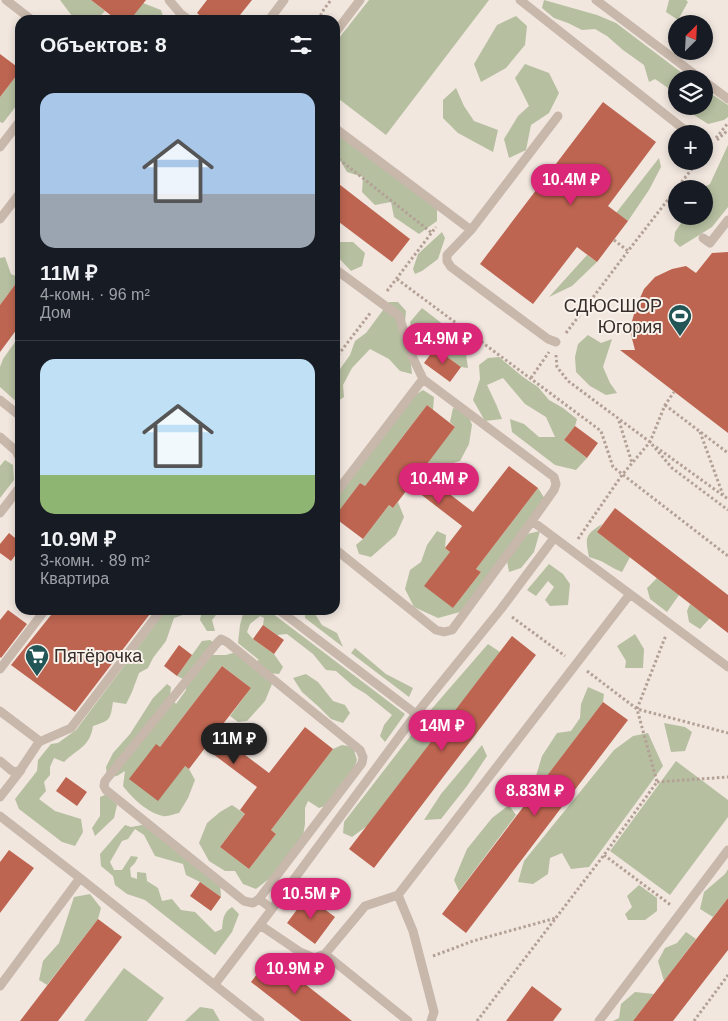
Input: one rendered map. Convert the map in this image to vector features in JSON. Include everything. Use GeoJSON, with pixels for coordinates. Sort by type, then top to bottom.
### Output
{"type":"FeatureCollection","features":[{"type":"Feature","properties":{"kind":"lane"},"geometry":{"type":"LineString","coordinates":[[6,0],[26,15]]}},
{"type":"Feature","properties":{"kind":"lane"},"geometry":{"type":"LineString","coordinates":[[169,0],[183,15]]}},
{"type":"Feature","properties":{"kind":"lane"},"geometry":{"type":"LineString","coordinates":[[273,15],[284,0]]}},
{"type":"Feature","properties":{"kind":"lane"},"geometry":{"type":"LineString","coordinates":[[340,26],[360,0]]}},
{"type":"Feature","properties":{"kind":"lane"},"geometry":{"type":"LineString","coordinates":[[520,0],[679,125]]}},
{"type":"Feature","properties":{"kind":"lane"},"geometry":{"type":"LineString","coordinates":[[596,0],[689,70]]}},
{"type":"Feature","properties":{"kind":"lane"},"geometry":{"type":"LineString","coordinates":[[713,88],[728,99]]}},
{"type":"Feature","properties":{"kind":"lane"},"geometry":{"type":"LineString","coordinates":[[556,342],[548,340],[451,267],[447,261],[447,255],[471,230],[558,116]]}},
{"type":"Feature","properties":{"kind":"lane"},"geometry":{"type":"LineString","coordinates":[[0,147],[15,128]]}},
{"type":"Feature","properties":{"kind":"lane"},"geometry":{"type":"LineString","coordinates":[[340,132],[471,230]]}},
{"type":"Feature","properties":{"kind":"lane"},"geometry":{"type":"LineString","coordinates":[[0,219],[15,200]]}},
{"type":"Feature","properties":{"kind":"lane"},"geometry":{"type":"LineString","coordinates":[[703,238],[710,243],[728,220]]}},
{"type":"Feature","properties":{"kind":"lane"},"geometry":{"type":"LineString","coordinates":[[340,273],[399,316],[412,356],[423,379],[554,477],[556,484],[554,490],[532,521],[452,630],[444,632],[436,630],[340,553]]}},
{"type":"Feature","properties":{"kind":"lane"},"geometry":{"type":"LineString","coordinates":[[340,487],[423,379]]}},
{"type":"Feature","properties":{"kind":"lane"},"geometry":{"type":"LineString","coordinates":[[0,400],[15,412]]}},
{"type":"Feature","properties":{"kind":"lane"},"geometry":{"type":"LineString","coordinates":[[0,437],[15,450]]}},
{"type":"Feature","properties":{"kind":"lane"},"geometry":{"type":"LineString","coordinates":[[0,513],[15,494]]}},
{"type":"Feature","properties":{"kind":"lane"},"geometry":{"type":"LineString","coordinates":[[532,521],[728,666]]}},
{"type":"Feature","properties":{"kind":"lane"},"geometry":{"type":"LineString","coordinates":[[215,984],[416,714],[501,609],[554,538]]}},
{"type":"Feature","properties":{"kind":"lane"},"geometry":{"type":"LineString","coordinates":[[260,925],[300,952],[314,958],[325,954],[365,906],[398,895],[630,594]]}},
{"type":"Feature","properties":{"kind":"lane"},"geometry":{"type":"LineString","coordinates":[[0,669],[41,615]]}},
{"type":"Feature","properties":{"kind":"lane"},"geometry":{"type":"LineString","coordinates":[[0,797],[39,742],[71,728],[158,615]]}},
{"type":"Feature","properties":{"kind":"lane"},"geometry":{"type":"LineString","coordinates":[[286,615],[416,714]]}},
{"type":"Feature","properties":{"kind":"lane"},"geometry":{"type":"LineString","coordinates":[[221,639],[360,750],[363,757],[362,764],[259,899],[252,903],[244,901],[106,790],[104,786],[105,781],[221,639]]}},
{"type":"Feature","properties":{"kind":"lane"},"geometry":{"type":"LineString","coordinates":[[0,711],[39,742]]}},
{"type":"Feature","properties":{"kind":"lane"},"geometry":{"type":"LineString","coordinates":[[0,761],[12,771],[17,772],[21,769]]}},
{"type":"Feature","properties":{"kind":"lane"},"geometry":{"type":"LineString","coordinates":[[0,816],[260,1021]]}},
{"type":"Feature","properties":{"kind":"lane"},"geometry":{"type":"LineString","coordinates":[[599,1021],[728,850]]}},
{"type":"Feature","properties":{"kind":"lane"},"geometry":{"type":"LineString","coordinates":[[0,986],[80,878]]}},
{"type":"Feature","properties":{"kind":"lane"},"geometry":{"type":"LineString","coordinates":[[398,895],[413,931],[421,960],[434,1012],[431,1021]]}},
{"type":"Feature","properties":{"kind":"lane"},"geometry":{"type":"LineString","coordinates":[[259,899],[272,909]]}},
{"type":"Feature","properties":{"kind":"lane"},"geometry":{"type":"LineString","coordinates":[[325,954],[408,1021]]}},
{"type":"Feature","properties":{"kind":"path"},"geometry":{"type":"LineString","coordinates":[[320,15],[331,0]]}},
{"type":"Feature","properties":{"kind":"path"},"geometry":{"type":"LineString","coordinates":[[340,160],[432,233]]}},
{"type":"Feature","properties":{"kind":"path"},"geometry":{"type":"LineString","coordinates":[[531,378],[556,342],[562,337],[691,170]]}},
{"type":"Feature","properties":{"kind":"path"},"geometry":{"type":"LineString","coordinates":[[614,240],[628,251]]}},
{"type":"Feature","properties":{"kind":"path"},"geometry":{"type":"LineString","coordinates":[[397,279],[601,431],[612,467],[728,556]]}},
{"type":"Feature","properties":{"kind":"path"},"geometry":{"type":"LineString","coordinates":[[556,342],[557,367],[568,381],[728,499]]}},
{"type":"Feature","properties":{"kind":"path"},"geometry":{"type":"LineString","coordinates":[[571,550],[622,474],[650,442],[665,405],[674,392]]}},
{"type":"Feature","properties":{"kind":"path"},"geometry":{"type":"LineString","coordinates":[[665,405],[728,453]]}},
{"type":"Feature","properties":{"kind":"path"},"geometry":{"type":"LineString","coordinates":[[619,419],[632,464]]}},
{"type":"Feature","properties":{"kind":"path"},"geometry":{"type":"LineString","coordinates":[[700,431],[723,495]]}},
{"type":"Feature","properties":{"kind":"path"},"geometry":{"type":"LineString","coordinates":[[650,442],[672,468],[728,510]]}},
{"type":"Feature","properties":{"kind":"path"},"geometry":{"type":"LineString","coordinates":[[501,609],[637,708],[728,733]]}},
{"type":"Feature","properties":{"kind":"path"},"geometry":{"type":"LineString","coordinates":[[657,782],[637,708],[670,624]]}},
{"type":"Feature","properties":{"kind":"path"},"geometry":{"type":"LineString","coordinates":[[477,1021],[604,855],[657,782],[728,777]]}},
{"type":"Feature","properties":{"kind":"path"},"geometry":{"type":"LineString","coordinates":[[604,855],[681,912]]}},
{"type":"Feature","properties":{"kind":"path"},"geometry":{"type":"LineString","coordinates":[[421,960],[473,941],[556,918]]}},
{"type":"Feature","properties":{"kind":"path"},"geometry":{"type":"LineString","coordinates":[[694,1021],[728,976]]}},
{"type":"Feature","properties":{"kind":"green space"},"geometry":{"type":"Polygon","coordinates":[[[60,0],[91,0],[105,11],[101,15],[71,15],[60,0]]]}},
{"type":"Feature","properties":{"kind":"green space"},"geometry":{"type":"Polygon","coordinates":[[[369,0],[489,0],[386,135],[340,100],[340,37],[369,0]]]}},
{"type":"Feature","properties":{"kind":"green space"},"geometry":{"type":"Polygon","coordinates":[[[544,0],[597,15],[616,23],[678,70],[668,70],[668,88],[655,79],[649,82],[644,65],[607,36],[595,29],[582,30],[554,18],[542,8],[544,0]]]}},
{"type":"Feature","properties":{"kind":"green space"},"geometry":{"type":"Polygon","coordinates":[[[669,0],[686,0],[688,2],[681,15],[670,15],[666,12],[669,0]]]}},
{"type":"Feature","properties":{"kind":"green space"},"geometry":{"type":"Polygon","coordinates":[[[143,3],[161,10],[162,15],[134,15],[143,3]]]}},
{"type":"Feature","properties":{"kind":"green space"},"geometry":{"type":"Polygon","coordinates":[[[516,16],[527,26],[525,45],[506,68],[481,82],[474,64],[497,25],[516,16]]]}},
{"type":"Feature","properties":{"kind":"green space"},"geometry":{"type":"Polygon","coordinates":[[[525,64],[549,73],[559,93],[549,113],[531,125],[526,150],[509,158],[504,139],[518,116],[529,106],[515,78],[525,64]]]}},
{"type":"Feature","properties":{"kind":"green space"},"geometry":{"type":"Polygon","coordinates":[[[15,78],[15,107],[3,123],[0,122],[0,97],[15,78]]]}},
{"type":"Feature","properties":{"kind":"green space"},"geometry":{"type":"Polygon","coordinates":[[[456,88],[464,106],[474,121],[498,130],[493,152],[458,133],[443,118],[443,100],[456,88]]]}},
{"type":"Feature","properties":{"kind":"green space"},"geometry":{"type":"Polygon","coordinates":[[[713,95],[728,105],[728,117],[724,120],[708,124],[694,115],[713,115],[713,95]]]}},
{"type":"Feature","properties":{"kind":"green space"},"geometry":{"type":"Polygon","coordinates":[[[340,134],[437,206],[437,221],[419,234],[394,217],[391,202],[375,205],[362,192],[363,177],[347,172],[340,160],[340,134]]]}},
{"type":"Feature","properties":{"kind":"green space"},"geometry":{"type":"Polygon","coordinates":[[[728,145],[728,207],[712,227],[680,247],[674,241],[675,232],[680,225],[713,225],[712,180],[728,145]]]}},
{"type":"Feature","properties":{"kind":"green space"},"geometry":{"type":"Polygon","coordinates":[[[659,158],[661,167],[649,190],[628,221],[616,213],[659,158]]]}},
{"type":"Feature","properties":{"kind":"green space"},"geometry":{"type":"Polygon","coordinates":[[[442,232],[445,238],[438,259],[415,274],[413,269],[418,254],[442,232]]]}},
{"type":"Feature","properties":{"kind":"green space"},"geometry":{"type":"Polygon","coordinates":[[[340,242],[353,242],[365,253],[362,266],[351,271],[340,259],[340,242]]]}},
{"type":"Feature","properties":{"kind":"green space"},"geometry":{"type":"Polygon","coordinates":[[[587,255],[597,262],[572,286],[549,297],[587,255]]]}},
{"type":"Feature","properties":{"kind":"green space"},"geometry":{"type":"Polygon","coordinates":[[[5,257],[11,274],[15,276],[15,285],[0,305],[0,258],[5,257]]]}},
{"type":"Feature","properties":{"kind":"green space"},"geometry":{"type":"Polygon","coordinates":[[[389,302],[398,302],[406,311],[404,332],[409,346],[412,374],[400,371],[389,359],[370,349],[352,368],[343,385],[344,397],[340,400],[340,369],[350,355],[355,341],[366,333],[389,302]]]}},
{"type":"Feature","properties":{"kind":"green space"},"geometry":{"type":"Polygon","coordinates":[[[422,308],[466,342],[468,368],[461,367],[435,348],[415,344],[410,322],[422,308]]]}},
{"type":"Feature","properties":{"kind":"green space"},"geometry":{"type":"Polygon","coordinates":[[[588,335],[601,343],[612,339],[603,367],[617,393],[606,395],[590,386],[576,372],[575,357],[578,344],[588,335]]]}},
{"type":"Feature","properties":{"kind":"green space"},"geometry":{"type":"Polygon","coordinates":[[[15,342],[15,400],[0,387],[0,367],[3,359],[15,342]]]}},
{"type":"Feature","properties":{"kind":"green space"},"geometry":{"type":"Polygon","coordinates":[[[499,357],[538,387],[549,400],[577,419],[575,426],[564,440],[587,458],[576,470],[555,465],[512,432],[510,419],[524,424],[539,437],[555,437],[546,417],[525,404],[503,378],[487,385],[502,419],[485,421],[473,400],[480,379],[479,365],[488,358],[499,357]]]}},
{"type":"Feature","properties":{"kind":"green space"},"geometry":{"type":"Polygon","coordinates":[[[423,390],[434,397],[433,410],[427,405],[365,486],[360,483],[340,510],[340,487],[344,476],[407,400],[423,390]]]}},
{"type":"Feature","properties":{"kind":"green space"},"geometry":{"type":"Polygon","coordinates":[[[453,408],[467,411],[472,425],[469,444],[460,461],[440,467],[428,462],[455,427],[450,422],[453,408]]]}},
{"type":"Feature","properties":{"kind":"green space"},"geometry":{"type":"Polygon","coordinates":[[[5,460],[13,465],[14,480],[0,498],[0,466],[5,460]]]}},
{"type":"Feature","properties":{"kind":"green space"},"geometry":{"type":"Polygon","coordinates":[[[538,488],[545,499],[527,534],[540,531],[534,552],[521,568],[509,572],[507,561],[460,612],[438,618],[414,607],[405,589],[410,570],[421,562],[427,545],[437,531],[446,535],[445,548],[450,552],[453,608],[481,572],[476,569],[538,488]]]}},
{"type":"Feature","properties":{"kind":"green space"},"geometry":{"type":"Polygon","coordinates":[[[398,502],[404,517],[396,535],[371,557],[359,554],[356,545],[363,539],[389,505],[393,508],[398,502]]]}},
{"type":"Feature","properties":{"kind":"green space"},"geometry":{"type":"Polygon","coordinates":[[[602,524],[597,532],[630,557],[622,572],[589,557],[587,541],[589,534],[602,524]]]}},
{"type":"Feature","properties":{"kind":"green space"},"geometry":{"type":"Polygon","coordinates":[[[549,564],[563,574],[570,584],[568,605],[550,606],[545,600],[554,587],[548,581],[536,596],[527,590],[549,564]]]}},
{"type":"Feature","properties":{"kind":"green space"},"geometry":{"type":"Polygon","coordinates":[[[657,578],[679,595],[667,612],[650,599],[647,588],[657,578]]]}},
{"type":"Feature","properties":{"kind":"green space"},"geometry":{"type":"Polygon","coordinates":[[[690,604],[710,618],[700,629],[689,622],[687,611],[690,604]]]}},
{"type":"Feature","properties":{"kind":"green space"},"geometry":{"type":"Polygon","coordinates":[[[162,615],[182,615],[174,618],[166,641],[148,668],[139,673],[126,704],[113,702],[109,718],[93,726],[89,739],[82,747],[64,762],[54,758],[50,767],[50,775],[44,782],[46,791],[39,799],[55,811],[81,819],[83,832],[75,846],[62,842],[19,809],[15,799],[37,771],[38,760],[51,744],[58,743],[76,730],[162,615]]]}},
{"type":"Feature","properties":{"kind":"green space"},"geometry":{"type":"Polygon","coordinates":[[[201,615],[216,615],[212,620],[215,631],[207,631],[200,620],[201,615]]]}},
{"type":"Feature","properties":{"kind":"green space"},"geometry":{"type":"Polygon","coordinates":[[[243,615],[275,615],[405,714],[385,742],[380,736],[384,725],[392,715],[336,671],[326,670],[313,654],[287,634],[277,635],[263,625],[264,618],[260,616],[250,624],[247,632],[253,639],[274,654],[283,667],[279,674],[269,673],[272,684],[265,701],[247,721],[238,722],[230,716],[251,688],[222,666],[160,747],[189,769],[195,780],[188,798],[179,813],[163,816],[152,812],[123,786],[125,771],[117,776],[107,777],[106,767],[113,753],[130,734],[153,698],[167,684],[171,687],[170,696],[176,704],[186,690],[185,680],[177,676],[202,641],[210,640],[213,642],[210,655],[226,655],[236,652],[252,663],[259,660],[238,643],[243,615]]]}},
{"type":"Feature","properties":{"kind":"green space"},"geometry":{"type":"Polygon","coordinates":[[[305,615],[316,615],[322,625],[337,633],[343,647],[305,618],[305,615]]]}},
{"type":"Feature","properties":{"kind":"green space"},"geometry":{"type":"Polygon","coordinates":[[[635,634],[644,649],[643,668],[625,668],[626,661],[617,646],[635,634]]]}},
{"type":"Feature","properties":{"kind":"green space"},"geometry":{"type":"Polygon","coordinates":[[[488,644],[500,652],[367,826],[352,837],[343,833],[344,822],[429,712],[488,644]]]}},
{"type":"Feature","properties":{"kind":"green space"},"geometry":{"type":"Polygon","coordinates":[[[355,648],[386,674],[413,688],[409,697],[351,653],[355,648]]]}},
{"type":"Feature","properties":{"kind":"green space"},"geometry":{"type":"Polygon","coordinates":[[[306,674],[318,682],[333,701],[345,705],[350,713],[343,723],[331,719],[302,692],[293,678],[306,674]]]}},
{"type":"Feature","properties":{"kind":"green space"},"geometry":{"type":"Polygon","coordinates":[[[588,687],[604,694],[603,702],[547,776],[536,776],[542,756],[557,733],[571,731],[580,718],[581,704],[588,687]]]}},
{"type":"Feature","properties":{"kind":"green space"},"geometry":{"type":"Polygon","coordinates":[[[664,723],[685,727],[692,732],[685,751],[671,752],[664,723]]]}},
{"type":"Feature","properties":{"kind":"green space"},"geometry":{"type":"Polygon","coordinates":[[[648,733],[663,766],[589,867],[571,869],[562,853],[550,858],[548,874],[533,884],[518,882],[524,861],[614,750],[633,736],[648,733]]]}},
{"type":"Feature","properties":{"kind":"green space"},"geometry":{"type":"Polygon","coordinates":[[[342,745],[353,747],[357,760],[351,776],[328,805],[319,808],[308,801],[305,808],[303,836],[274,875],[256,889],[243,884],[235,871],[225,871],[209,861],[199,843],[207,823],[232,805],[245,814],[220,847],[249,869],[276,834],[271,830],[333,749],[342,745]]]}},
{"type":"Feature","properties":{"kind":"green space"},"geometry":{"type":"Polygon","coordinates":[[[482,745],[487,756],[467,786],[441,819],[424,820],[441,794],[482,745]]]}},
{"type":"Feature","properties":{"kind":"green space"},"geometry":{"type":"Polygon","coordinates":[[[676,761],[728,800],[728,817],[670,895],[610,851],[676,761]]]}},
{"type":"Feature","properties":{"kind":"green space"},"geometry":{"type":"Polygon","coordinates":[[[109,793],[117,805],[114,818],[95,836],[92,828],[100,816],[100,797],[109,793]]]}},
{"type":"Feature","properties":{"kind":"green space"},"geometry":{"type":"Polygon","coordinates":[[[509,805],[516,815],[459,891],[454,880],[467,849],[492,818],[509,805]]]}},
{"type":"Feature","properties":{"kind":"green space"},"geometry":{"type":"Polygon","coordinates":[[[125,825],[131,827],[142,825],[149,828],[220,883],[221,897],[200,882],[186,875],[183,864],[155,856],[144,835],[135,829],[128,839],[122,841],[110,862],[114,870],[122,870],[131,856],[138,857],[130,868],[131,877],[137,879],[137,872],[146,873],[147,881],[158,888],[162,901],[172,899],[181,910],[195,912],[215,932],[222,929],[225,914],[232,907],[239,914],[232,932],[215,955],[145,900],[127,894],[115,885],[113,876],[101,866],[100,854],[125,825]]]}},
{"type":"Feature","properties":{"kind":"green space"},"geometry":{"type":"Polygon","coordinates":[[[728,869],[728,898],[713,917],[700,909],[704,892],[725,874],[728,869]]]}},
{"type":"Feature","properties":{"kind":"green space"},"geometry":{"type":"Polygon","coordinates":[[[639,885],[657,898],[657,911],[645,920],[628,920],[625,914],[632,907],[627,896],[639,885]]]}},
{"type":"Feature","properties":{"kind":"green space"},"geometry":{"type":"Polygon","coordinates":[[[90,894],[101,908],[98,919],[47,985],[39,980],[43,961],[59,943],[74,897],[90,894]]]}},
{"type":"Feature","properties":{"kind":"green space"},"geometry":{"type":"Polygon","coordinates":[[[686,932],[696,939],[664,981],[658,961],[665,948],[677,943],[686,932]]]}},
{"type":"Feature","properties":{"kind":"green space"},"geometry":{"type":"Polygon","coordinates":[[[124,968],[164,998],[147,1021],[84,1021],[124,968]]]}},
{"type":"Feature","properties":{"kind":"green space"},"geometry":{"type":"Polygon","coordinates":[[[635,992],[654,994],[633,1021],[613,1021],[619,1018],[621,1004],[635,992]]]}},
{"type":"Feature","properties":{"kind":"green space"},"geometry":{"type":"Polygon","coordinates":[[[200,1007],[213,1009],[220,1021],[185,1021],[200,1007]]]}},
{"type":"Feature","properties":{"kind":"building"},"geometry":{"type":"Polygon","coordinates":[[[91,0],[146,0],[134,15],[110,15],[91,0]]]}},
{"type":"Feature","properties":{"kind":"building"},"geometry":{"type":"Polygon","coordinates":[[[207,0],[252,0],[240,15],[199,15],[197,13],[207,0]]]}},
{"type":"Feature","properties":{"kind":"building"},"geometry":{"type":"Polygon","coordinates":[[[0,54],[15,65],[15,78],[0,97],[0,54]]]}},
{"type":"Feature","properties":{"kind":"building"},"geometry":{"type":"Polygon","coordinates":[[[603,102],[656,142],[608,206],[628,221],[597,262],[577,247],[533,304],[480,264],[603,102]]]}},
{"type":"Feature","properties":{"kind":"building"},"geometry":{"type":"Polygon","coordinates":[[[340,185],[410,239],[392,262],[340,223],[340,185]]]}},
{"type":"Feature","properties":{"kind":"building","name":"СДЮСШОР Югория"},"geometry":{"type":"Polygon","coordinates":[[[728,252],[728,433],[620,350],[635,350],[630,331],[632,321],[644,289],[655,277],[672,269],[686,266],[696,273],[712,253],[728,252]]]}},
{"type":"Feature","properties":{"kind":"building"},"geometry":{"type":"Polygon","coordinates":[[[15,285],[15,332],[0,352],[0,305],[15,285]]]}},
{"type":"Feature","properties":{"kind":"building"},"geometry":{"type":"Polygon","coordinates":[[[435,348],[461,367],[450,382],[424,363],[435,348]]]}},
{"type":"Feature","properties":{"kind":"building"},"geometry":{"type":"Polygon","coordinates":[[[427,405],[455,427],[421,472],[473,512],[509,466],[538,488],[476,569],[481,572],[453,608],[424,586],[450,552],[445,548],[462,526],[410,486],[393,508],[389,505],[363,539],[340,522],[340,509],[360,483],[365,486],[427,405]]]}},
{"type":"Feature","properties":{"kind":"building"},"geometry":{"type":"Polygon","coordinates":[[[575,426],[598,443],[587,458],[564,440],[575,426]]]}},
{"type":"Feature","properties":{"kind":"building"},"geometry":{"type":"Polygon","coordinates":[[[615,508],[728,595],[728,633],[597,532],[615,508]]]}},
{"type":"Feature","properties":{"kind":"building"},"geometry":{"type":"Polygon","coordinates":[[[9,533],[15,538],[15,556],[11,561],[0,553],[0,544],[9,533]]]}},
{"type":"Feature","properties":{"kind":"building"},"geometry":{"type":"Polygon","coordinates":[[[8,610],[27,624],[1,658],[0,620],[8,610]]]}},
{"type":"Feature","properties":{"kind":"building"},"geometry":{"type":"Polygon","coordinates":[[[51,615],[149,615],[75,712],[11,665],[51,615]]]}},
{"type":"Feature","properties":{"kind":"building"},"geometry":{"type":"Polygon","coordinates":[[[263,625],[284,640],[274,654],[253,639],[263,625]]]}},
{"type":"Feature","properties":{"kind":"building"},"geometry":{"type":"Polygon","coordinates":[[[512,636],[536,655],[374,868],[349,849],[512,636]]]}},
{"type":"Feature","properties":{"kind":"building"},"geometry":{"type":"Polygon","coordinates":[[[179,645],[192,655],[177,676],[164,666],[179,645]]]}},
{"type":"Feature","properties":{"kind":"building"},"geometry":{"type":"Polygon","coordinates":[[[222,666],[251,688],[216,733],[269,773],[305,727],[333,749],[271,830],[276,834],[249,869],[220,847],[245,814],[240,810],[257,787],[205,748],[189,769],[185,766],[158,801],[129,779],[156,744],[160,747],[222,666]]]}},
{"type":"Feature","properties":{"kind":"building"},"geometry":{"type":"Polygon","coordinates":[[[603,702],[628,720],[466,933],[442,914],[603,702]]]}},
{"type":"Feature","properties":{"kind":"building"},"geometry":{"type":"Polygon","coordinates":[[[66,777],[87,792],[77,806],[56,791],[66,777]]]}},
{"type":"Feature","properties":{"kind":"building"},"geometry":{"type":"Polygon","coordinates":[[[9,850],[34,868],[0,913],[0,862],[9,850]]]}},
{"type":"Feature","properties":{"kind":"building"},"geometry":{"type":"Polygon","coordinates":[[[200,882],[221,897],[211,911],[190,896],[200,882]]]}},
{"type":"Feature","properties":{"kind":"building"},"geometry":{"type":"Polygon","coordinates":[[[307,896],[335,917],[315,944],[287,923],[307,896]]]}},
{"type":"Feature","properties":{"kind":"building"},"geometry":{"type":"Polygon","coordinates":[[[728,898],[728,950],[673,1021],[633,1021],[728,898]]]}},
{"type":"Feature","properties":{"kind":"building"},"geometry":{"type":"Polygon","coordinates":[[[98,919],[122,937],[58,1021],[20,1021],[98,919]]]}},
{"type":"Feature","properties":{"kind":"building"},"geometry":{"type":"Polygon","coordinates":[[[270,957],[352,1021],[301,1021],[251,982],[270,957]]]}},
{"type":"Feature","properties":{"kind":"building"},"geometry":{"type":"Polygon","coordinates":[[[532,986],[562,1009],[553,1021],[506,1021],[532,986]]]}},
{"type":"Feature","properties":{"kind":"place","name":"СДЮСШОР Югория"},"geometry":{"type":"Point","coordinates":[680,337]}},
{"type":"Feature","properties":{"kind":"place","name":"Пятёрочка"},"geometry":{"type":"Point","coordinates":[37,677]}}]}
